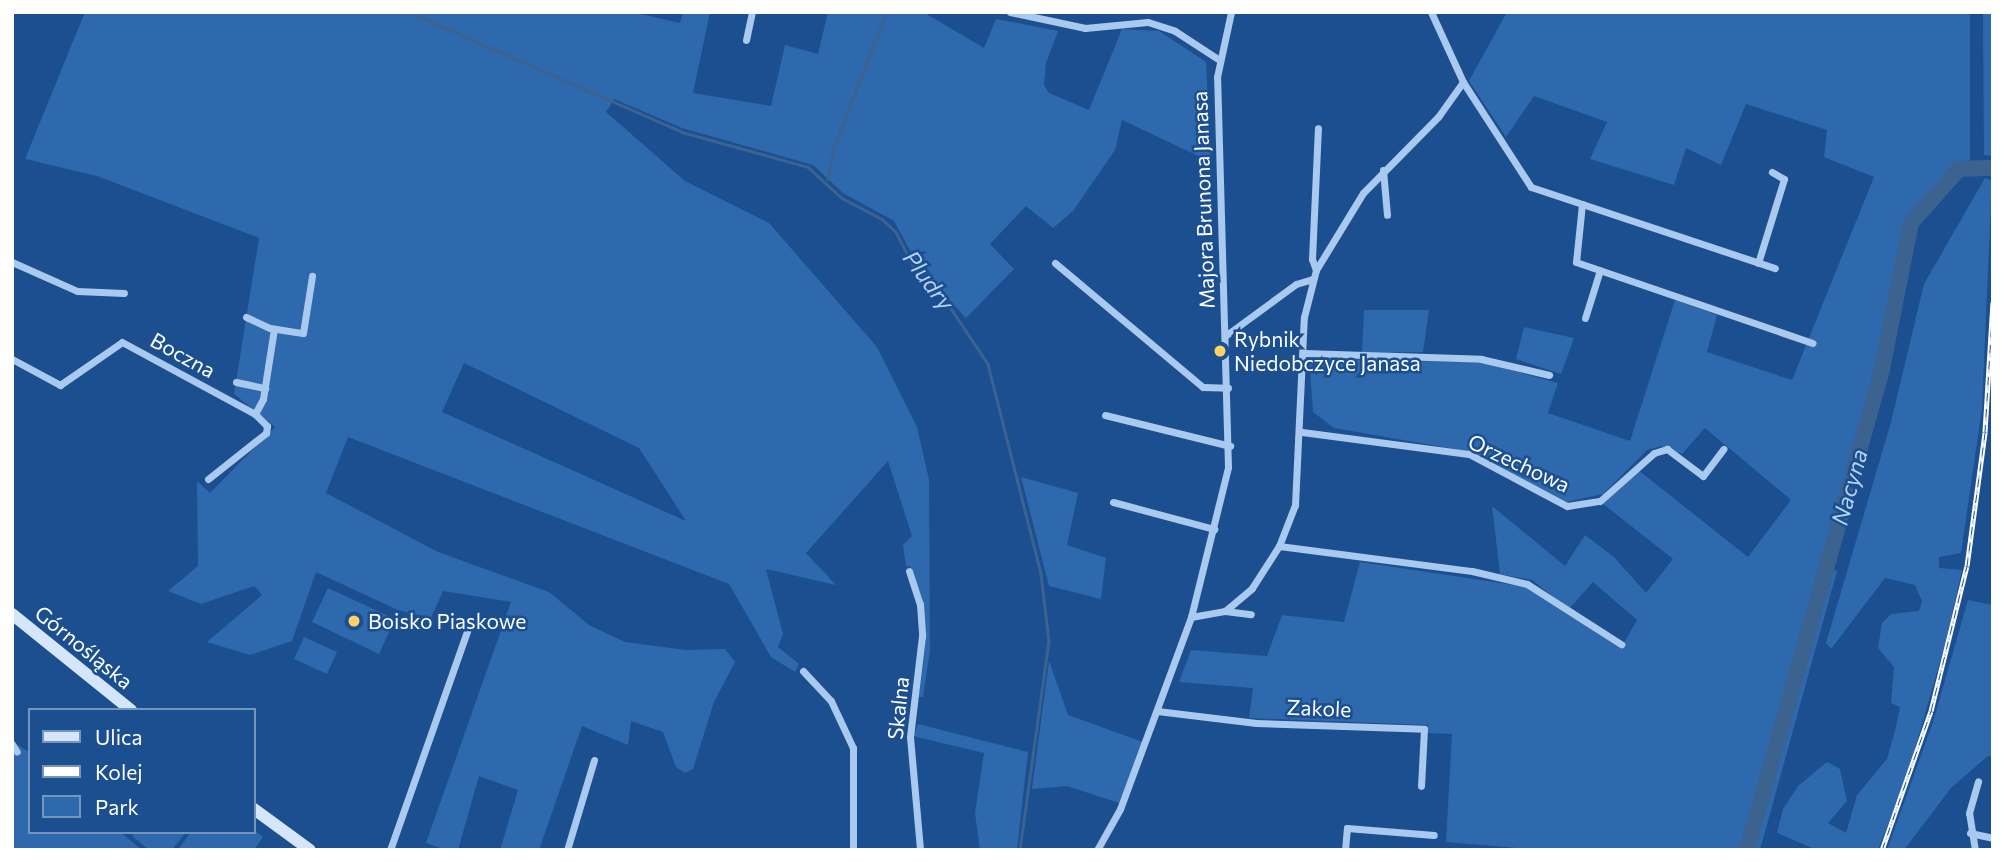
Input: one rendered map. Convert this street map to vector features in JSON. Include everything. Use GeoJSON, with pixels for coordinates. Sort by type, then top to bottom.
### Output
{"type":"FeatureCollection","features":[{"type":"Feature","properties":{"kind":"street"},"geometry":{"type":"LineString","coordinates":[[746,40],[752,12]]}},
{"type":"Feature","properties":{"kind":"street"},"geometry":{"type":"LineString","coordinates":[[1010,12],[1085,28],[1148,22],[1175,31],[1218,59]]}},
{"type":"Feature","properties":{"kind":"street","name":"Majora Brunona Janasa"},"geometry":{"type":"LineString","coordinates":[[1097,850],[1120,809],[1191,617],[1214,529],[1230,446],[1218,59],[1231,12]]}},
{"type":"Feature","properties":{"kind":"street"},"geometry":{"type":"LineString","coordinates":[[1431,12],[1463,82],[1531,187],[1775,268]]}},
{"type":"Feature","properties":{"kind":"street"},"geometry":{"type":"LineString","coordinates":[[1225,611],[1252,588],[1279,546],[1295,505],[1302,432],[1305,306],[1316,270],[1363,193],[1438,117],[1463,82]]}},
{"type":"Feature","properties":{"kind":"street"},"geometry":{"type":"LineString","coordinates":[[1316,270],[1312,259],[1318,128]]}},
{"type":"Feature","properties":{"kind":"street"},"geometry":{"type":"LineString","coordinates":[[1383,170],[1387,215]]}},
{"type":"Feature","properties":{"kind":"street"},"geometry":{"type":"LineString","coordinates":[[1758,263],[1784,179],[1772,172]]}},
{"type":"Feature","properties":{"kind":"street"},"geometry":{"type":"LineString","coordinates":[[1582,204],[1576,262],[1812,343]]}},
{"type":"Feature","properties":{"kind":"street"},"geometry":{"type":"LineString","coordinates":[[12,261],[77,291],[124,293]]}},
{"type":"Feature","properties":{"kind":"street"},"geometry":{"type":"LineString","coordinates":[[1055,263],[1203,387],[1228,388]]}},
{"type":"Feature","properties":{"kind":"street"},"geometry":{"type":"LineString","coordinates":[[1584,318],[1600,270]]}},
{"type":"Feature","properties":{"kind":"street"},"geometry":{"type":"LineString","coordinates":[[246,317],[274,328],[303,333],[312,275]]}},
{"type":"Feature","properties":{"kind":"street"},"geometry":{"type":"LineString","coordinates":[[1225,336],[1296,284],[1312,279]]}},
{"type":"Feature","properties":{"kind":"street"},"geometry":{"type":"LineString","coordinates":[[208,479],[266,433],[267,426],[255,414],[265,388],[274,328]]}},
{"type":"Feature","properties":{"kind":"street","name":"Boczna"},"geometry":{"type":"LineString","coordinates":[[12,359],[60,385],[122,342],[255,414]]}},
{"type":"Feature","properties":{"kind":"street"},"geometry":{"type":"LineString","coordinates":[[1304,352],[1481,359],[1549,375]]}},
{"type":"Feature","properties":{"kind":"street"},"geometry":{"type":"LineString","coordinates":[[236,382],[265,388]]}},
{"type":"Feature","properties":{"kind":"street"},"geometry":{"type":"LineString","coordinates":[[1105,415],[1230,446]]}},
{"type":"Feature","properties":{"kind":"street","name":"Orzechowa"},"geometry":{"type":"LineString","coordinates":[[1302,432],[1469,454],[1567,506],[1600,501],[1654,453],[1667,449],[1703,476],[1723,449]]}},
{"type":"Feature","properties":{"kind":"street"},"geometry":{"type":"LineString","coordinates":[[1114,502],[1214,529]]}},
{"type":"Feature","properties":{"kind":"street"},"geometry":{"type":"LineString","coordinates":[[1279,546],[1472,571],[1527,584],[1621,644]]}},
{"type":"Feature","properties":{"kind":"street","name":"Skalna"},"geometry":{"type":"LineString","coordinates":[[909,571],[920,604],[922,636],[910,737],[920,850]]}},
{"type":"Feature","properties":{"kind":"street"},"geometry":{"type":"LineString","coordinates":[[1191,617],[1225,611],[1251,614]]}},
{"type":"Feature","properties":{"kind":"street","name":"Górnośląska"},"geometry":{"type":"LineString","coordinates":[[12,614],[129,708]]}},
{"type":"Feature","properties":{"kind":"street"},"geometry":{"type":"LineString","coordinates":[[390,850],[469,626]]}},
{"type":"Feature","properties":{"kind":"street"},"geometry":{"type":"LineString","coordinates":[[803,671],[831,701],[853,748],[853,850]]}},
{"type":"Feature","properties":{"kind":"street","name":"Zakole"},"geometry":{"type":"LineString","coordinates":[[1157,711],[1256,723],[1424,729],[1421,786]]}},
{"type":"Feature","properties":{"kind":"street"},"geometry":{"type":"LineString","coordinates":[[567,850],[594,760]]}},
{"type":"Feature","properties":{"kind":"street"},"geometry":{"type":"LineString","coordinates":[[1975,850],[1970,833],[1969,813],[1978,781]]}},
{"type":"Feature","properties":{"kind":"street"},"geometry":{"type":"LineString","coordinates":[[256,810],[310,850]]}},
{"type":"Feature","properties":{"kind":"street"},"geometry":{"type":"LineString","coordinates":[[1345,850],[1348,828],[1434,835]]}},
{"type":"Feature","properties":{"kind":"street"},"geometry":{"type":"LineString","coordinates":[[1970,833],[1993,838]]}},
{"type":"Feature","properties":{"kind":"green space"},"geometry":{"type":"Polygon","coordinates":[[[85,12],[632,12],[680,23],[683,12],[710,12],[693,93],[771,106],[785,45],[818,54],[828,12],[923,12],[984,48],[996,19],[1058,31],[1046,63],[1044,85],[1049,93],[1089,110],[1122,29],[1159,31],[1206,62],[1211,162],[1122,120],[1115,150],[1073,211],[1053,228],[1026,206],[990,244],[1014,269],[966,318],[920,269],[894,221],[843,193],[813,165],[682,128],[614,99],[606,112],[685,181],[769,223],[877,347],[917,427],[929,480],[930,650],[923,697],[919,697],[925,647],[921,601],[911,567],[906,566],[903,545],[912,536],[888,461],[806,553],[836,585],[766,569],[783,634],[778,647],[799,664],[795,672],[771,657],[729,584],[348,437],[326,493],[438,552],[549,592],[589,625],[625,642],[686,650],[725,649],[735,662],[714,702],[693,769],[685,773],[676,767],[663,732],[631,721],[628,745],[582,726],[539,850],[500,850],[518,790],[479,776],[458,850],[446,850],[426,843],[511,602],[443,591],[431,618],[398,610],[316,572],[292,641],[250,655],[207,642],[262,595],[254,586],[201,604],[168,591],[198,566],[197,481],[210,493],[275,427],[234,394],[259,238],[97,176],[25,159],[85,12]],[[464,363],[442,412],[686,521],[639,448],[464,363]]]}},
{"type":"Feature","properties":{"kind":"green space"},"geometry":{"type":"Polygon","coordinates":[[[1507,12],[1970,12],[1970,163],[1956,165],[1943,178],[1913,212],[1905,229],[1880,366],[1743,850],[1540,850],[1446,842],[1452,734],[1427,733],[1428,725],[1249,718],[1253,688],[1179,682],[1191,650],[1267,656],[1282,615],[1344,622],[1360,562],[1527,587],[1621,648],[1637,620],[1593,582],[1569,609],[1532,580],[1500,574],[1492,506],[1565,566],[1585,535],[1614,557],[1646,593],[1673,559],[1602,503],[1638,470],[1748,557],[1791,500],[1705,428],[1682,454],[1661,446],[1647,450],[1603,494],[1566,502],[1472,452],[1334,428],[1313,412],[1309,358],[1484,363],[1558,383],[1548,413],[1630,441],[1675,300],[1717,315],[1707,352],[1792,380],[1874,177],[1824,157],[1827,130],[1746,104],[1721,165],[1686,148],[1674,185],[1590,159],[1607,122],[1534,96],[1506,137],[1469,81],[1507,12]]]}},
{"type":"Feature","properties":{"kind":"green space"},"geometry":{"type":"Polygon","coordinates":[[[1983,12],[1993,12],[1992,156],[1984,155],[1983,12]]]}},
{"type":"Feature","properties":{"kind":"green space"},"geometry":{"type":"Polygon","coordinates":[[[1985,178],[1992,181],[1982,408],[1961,553],[1939,557],[1939,568],[1962,570],[1946,641],[1908,773],[1878,850],[1817,850],[1777,833],[1783,809],[1798,786],[1827,762],[1840,769],[1847,801],[1828,823],[1846,833],[1857,795],[1887,759],[1896,727],[1900,707],[1891,703],[1894,667],[1878,648],[1882,623],[1891,614],[1919,611],[1922,601],[1915,585],[1885,578],[1831,649],[1826,643],[1891,422],[1924,284],[1985,178]]]}},
{"type":"Feature","properties":{"kind":"green space"},"geometry":{"type":"Polygon","coordinates":[[[1364,310],[1429,310],[1423,352],[1362,353],[1364,310]]]}},
{"type":"Feature","properties":{"kind":"green space"},"geometry":{"type":"Polygon","coordinates":[[[1524,327],[1574,338],[1561,374],[1516,359],[1524,327]]]}},
{"type":"Feature","properties":{"kind":"green space"},"geometry":{"type":"Polygon","coordinates":[[[1021,477],[1078,493],[1067,545],[1106,558],[1101,599],[1049,586],[1021,477]]]}},
{"type":"Feature","properties":{"kind":"green space"},"geometry":{"type":"Polygon","coordinates":[[[1829,568],[1837,571],[1760,850],[1750,850],[1829,568]]]}},
{"type":"Feature","properties":{"kind":"green space","name":"Boisko Piaskowe"},"geometry":{"type":"Polygon","coordinates":[[[328,588],[395,619],[379,654],[312,622],[328,588]]]}},
{"type":"Feature","properties":{"kind":"green space"},"geometry":{"type":"Polygon","coordinates":[[[1968,600],[1993,605],[1993,757],[1988,756],[1951,788],[1904,850],[1887,850],[1933,722],[1968,600]]]}},
{"type":"Feature","properties":{"kind":"green space"},"geometry":{"type":"Polygon","coordinates":[[[304,637],[337,652],[327,674],[294,659],[304,637]]]}},
{"type":"Feature","properties":{"kind":"green space"},"geometry":{"type":"Polygon","coordinates":[[[1049,661],[1068,715],[1143,742],[1119,803],[1067,786],[1032,789],[1049,661]]]}},
{"type":"Feature","properties":{"kind":"green space"},"geometry":{"type":"Polygon","coordinates":[[[918,724],[1028,752],[1017,850],[980,850],[975,813],[984,753],[913,736],[918,724]]]}},
{"type":"Feature","properties":{"kind":"green space"},"geometry":{"type":"Polygon","coordinates":[[[12,741],[28,752],[28,834],[122,834],[142,850],[12,850],[12,741]]]}},
{"type":"Feature","properties":{"kind":"green space"},"geometry":{"type":"Polygon","coordinates":[[[256,832],[263,837],[254,850],[178,850],[190,834],[256,834],[256,832]]]}},
{"type":"Feature","properties":{"kind":"green space"},"geometry":{"type":"Polygon","coordinates":[[[184,834],[172,850],[149,850],[132,836],[184,834]]]}},
{"type":"Feature","properties":{"kind":"waterway","name":"Pludry"},"geometry":{"type":"LineString","coordinates":[[409,12],[682,132],[808,167],[842,198],[882,219],[896,232],[914,267],[948,304],[988,364],[1041,574],[1049,641],[1020,850]]}},
{"type":"Feature","properties":{"kind":"waterway"},"geometry":{"type":"LineString","coordinates":[[827,180],[834,147],[886,12]]}},
{"type":"Feature","properties":{"kind":"waterway","name":"Nacyna"},"geometry":{"type":"LineString","coordinates":[[1747,850],[1882,369],[1911,223],[1959,169],[1993,168]]}},
{"type":"Feature","properties":{"kind":"railway"},"geometry":{"type":"LineString","coordinates":[[1882,850],[1931,711],[1967,566],[1985,432],[1993,302]]}},
{"type":"Feature","properties":{"kind":"place","name":"Rybnik Niedobczyce Janasa"},"geometry":{"type":"Point","coordinates":[1220,351]}},
{"type":"Feature","properties":{"kind":"place","name":"Boisko Piaskowe"},"geometry":{"type":"Point","coordinates":[354,621]}}]}
